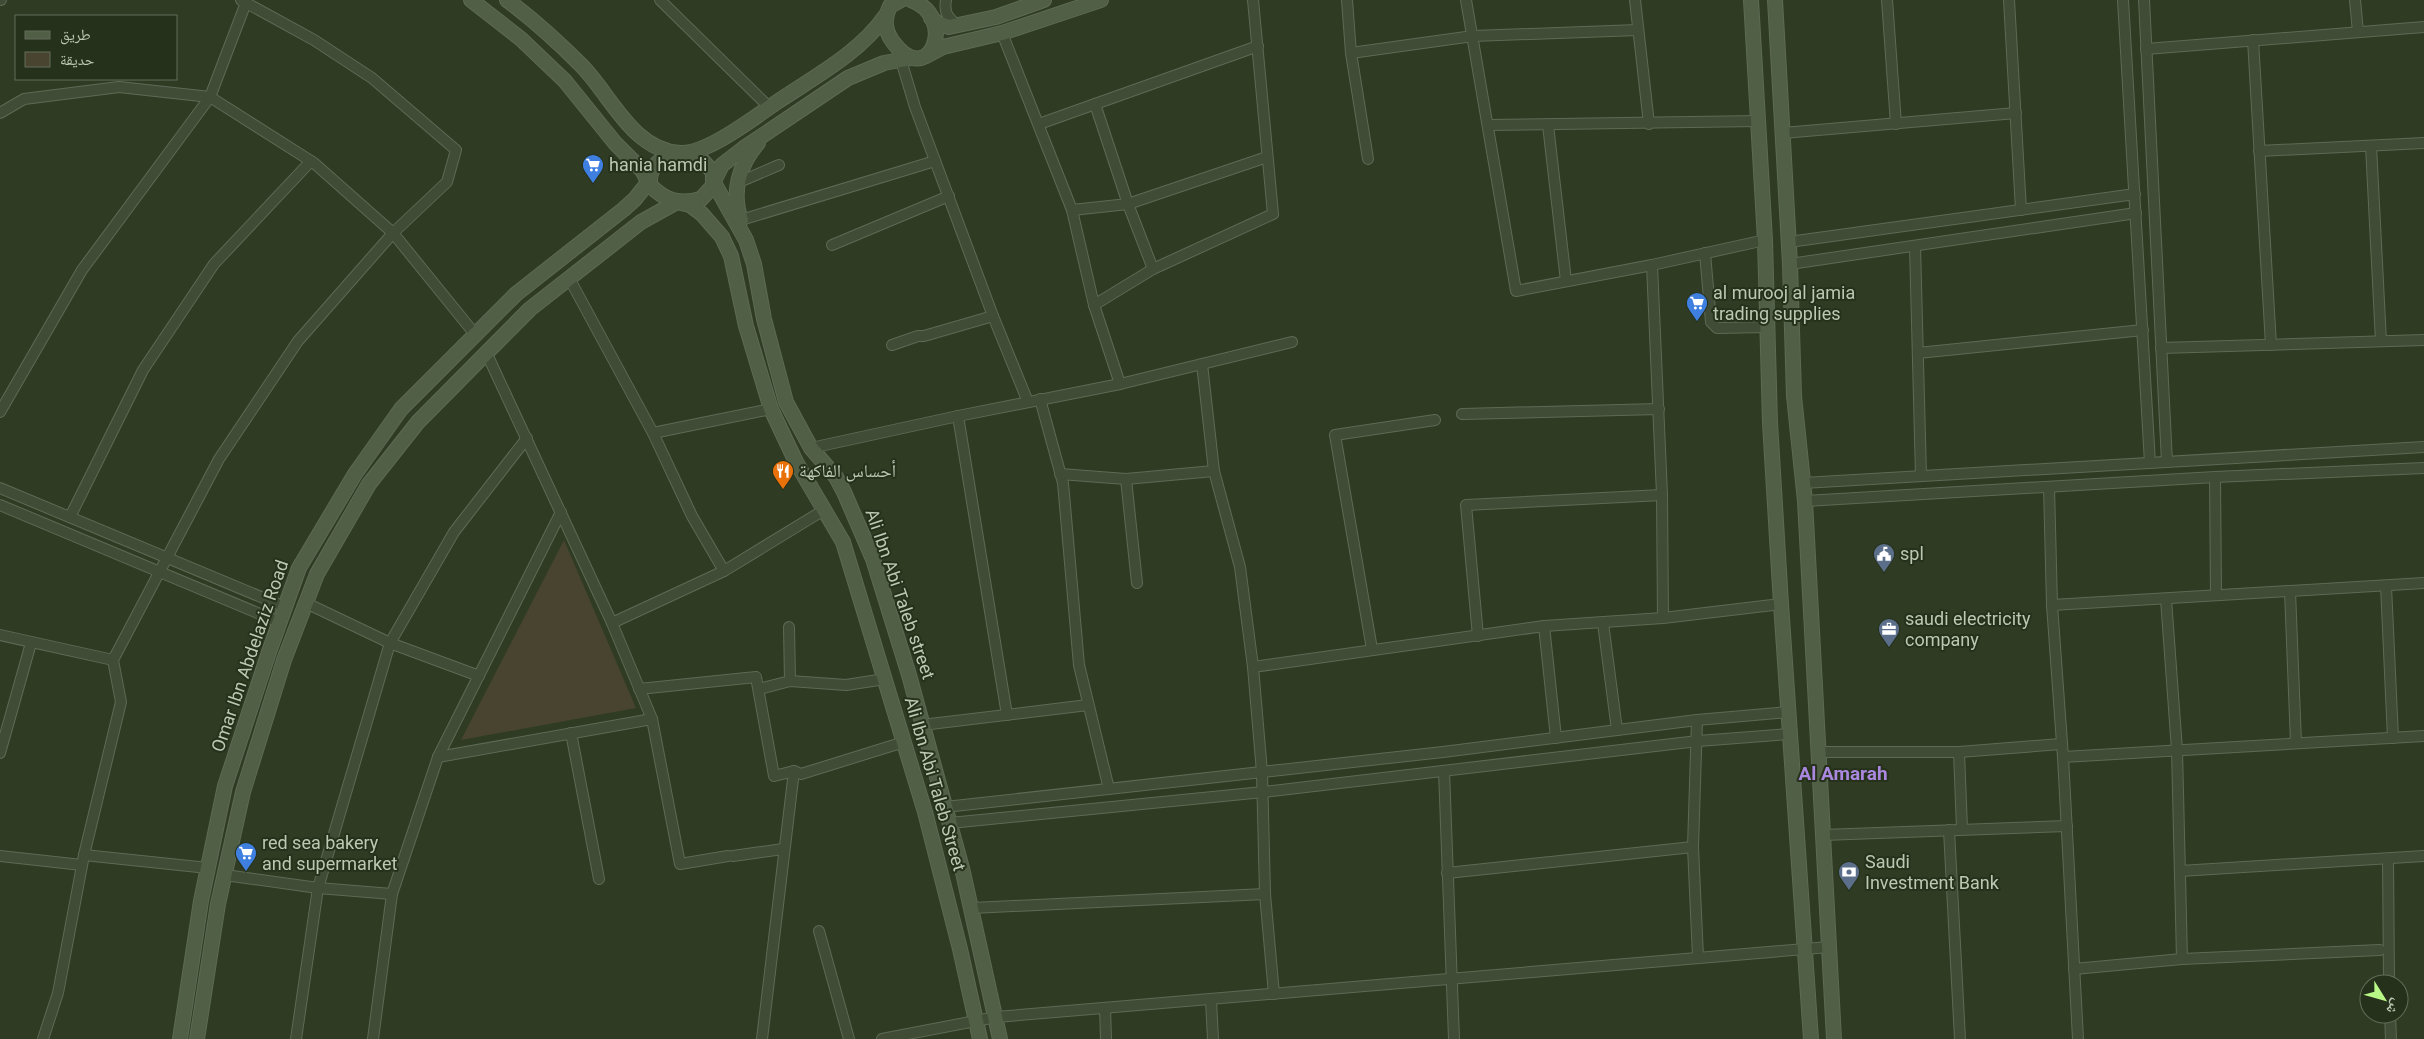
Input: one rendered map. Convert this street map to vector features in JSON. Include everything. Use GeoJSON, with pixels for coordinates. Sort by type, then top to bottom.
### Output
{"type":"FeatureCollection","features":[{"type":"Feature","properties":{"kind":"main road"},"geometry":{"type":"LineString","coordinates":[[470,0],[521,39],[565,81],[615,143],[642,170],[650,182],[665,198],[677,202],[700,199],[708,193],[722,165],[848,78],[866,69],[904,58],[926,56],[943,47],[1002,33],[1100,0]]}},
{"type":"Feature","properties":{"kind":"main road"},"geometry":{"type":"LineString","coordinates":[[507,0],[536,22],[583,66],[634,130],[647,142],[656,148],[701,159],[713,172],[714,181]]}},
{"type":"Feature","properties":{"kind":"main road"},"geometry":{"type":"LineString","coordinates":[[650,182],[651,171],[657,162],[670,155],[682,154],[719,141],[853,50],[878,27],[890,6],[902,0]]}},
{"type":"Feature","properties":{"kind":"main road"},"geometry":{"type":"LineString","coordinates":[[911,0],[923,7],[931,18],[936,30],[937,40],[926,56]]}},
{"type":"Feature","properties":{"kind":"main road"},"geometry":{"type":"LineString","coordinates":[[931,18],[939,24],[957,25],[996,17],[1044,0]]}},
{"type":"Feature","properties":{"kind":"main road"},"geometry":{"type":"LineString","coordinates":[[1751,0],[1765,240],[1767,327],[1781,604],[1812,1039]]}},
{"type":"Feature","properties":{"kind":"main road"},"geometry":{"type":"LineString","coordinates":[[1775,0],[1789,242],[1794,396],[1803,483],[1834,1039]]}},
{"type":"Feature","properties":{"kind":"main road"},"geometry":{"type":"LineString","coordinates":[[886,15],[886,28],[890,38],[904,54],[904,58]]}},
{"type":"Feature","properties":{"kind":"main road"},"geometry":{"type":"LineString","coordinates":[[746,240],[737,208],[737,183],[749,155],[769,131]]}},
{"type":"Feature","properties":{"kind":"main road","name":"Ali Ibn Abi Taleb street"},"geometry":{"type":"LineString","coordinates":[[714,181],[746,240],[754,264],[764,319],[786,402],[811,448],[836,477],[860,525],[873,559],[950,824],[972,908],[1000,1039]]}},
{"type":"Feature","properties":{"kind":"main road","name":"Omar Ibn Abdelaziz Road"},"geometry":{"type":"LineString","coordinates":[[180,1039],[187,984],[225,786],[284,607],[299,568],[355,474],[401,408],[474,333],[516,294],[624,209],[650,182]]}},
{"type":"Feature","properties":{"kind":"main road","name":"Omar Ibn Abdelaziz Road"},"geometry":{"type":"LineString","coordinates":[[197,1039],[198,1024],[225,875],[243,792],[284,660],[317,574],[369,484],[418,422],[530,309],[641,222],[677,202]]}},
{"type":"Feature","properties":{"kind":"main road","name":"Ali Ibn Abi Taleb Street"},"geometry":{"type":"LineString","coordinates":[[677,202],[690,205],[714,226],[731,256],[746,326],[770,409],[783,437],[843,542],[904,742],[956,932],[980,1039]]}},
{"type":"Feature","properties":{"kind":"street"},"geometry":{"type":"LineString","coordinates":[[660,0],[769,107]]}},
{"type":"Feature","properties":{"kind":"street"},"geometry":{"type":"LineString","coordinates":[[881,0],[886,15]]}},
{"type":"Feature","properties":{"kind":"street"},"geometry":{"type":"LineString","coordinates":[[946,0],[945,11],[948,17],[957,25]]}},
{"type":"Feature","properties":{"kind":"street"},"geometry":{"type":"LineString","coordinates":[[1094,305],[1153,269],[1273,214],[1253,0]]}},
{"type":"Feature","properties":{"kind":"street"},"geometry":{"type":"LineString","coordinates":[[1347,0],[1351,53],[1368,159]]}},
{"type":"Feature","properties":{"kind":"street"},"geometry":{"type":"LineString","coordinates":[[1466,0],[1516,291],[1652,265],[1765,240]]}},
{"type":"Feature","properties":{"kind":"street"},"geometry":{"type":"LineString","coordinates":[[1635,0],[1649,124]]}},
{"type":"Feature","properties":{"kind":"street"},"geometry":{"type":"LineString","coordinates":[[1887,0],[1896,124]]}},
{"type":"Feature","properties":{"kind":"street"},"geometry":{"type":"LineString","coordinates":[[2009,0],[2021,210]]}},
{"type":"Feature","properties":{"kind":"street"},"geometry":{"type":"LineString","coordinates":[[2124,0],[2150,463]]}},
{"type":"Feature","properties":{"kind":"street"},"geometry":{"type":"LineString","coordinates":[[2144,0],[2167,462]]}},
{"type":"Feature","properties":{"kind":"street"},"geometry":{"type":"LineString","coordinates":[[2355,0],[2358,32]]}},
{"type":"Feature","properties":{"kind":"street"},"geometry":{"type":"LineString","coordinates":[[0,412],[82,270],[210,97],[245,1],[314,40],[372,78],[456,150],[447,182],[393,232],[298,341],[219,459],[113,660],[121,702],[83,860],[58,993],[43,1039]]}},
{"type":"Feature","properties":{"kind":"street"},"geometry":{"type":"LineString","coordinates":[[2146,49],[2424,27]]}},
{"type":"Feature","properties":{"kind":"street"},"geometry":{"type":"LineString","coordinates":[[1351,53],[1473,36],[1638,30]]}},
{"type":"Feature","properties":{"kind":"street"},"geometry":{"type":"LineString","coordinates":[[1002,33],[1072,210],[1094,305],[1120,384]]}},
{"type":"Feature","properties":{"kind":"street"},"geometry":{"type":"LineString","coordinates":[[2253,40],[2271,345]]}},
{"type":"Feature","properties":{"kind":"street"},"geometry":{"type":"LineString","coordinates":[[1039,124],[1258,46]]}},
{"type":"Feature","properties":{"kind":"street"},"geometry":{"type":"LineString","coordinates":[[904,58],[915,107],[993,316],[1028,402]]}},
{"type":"Feature","properties":{"kind":"street"},"geometry":{"type":"LineString","coordinates":[[0,113],[24,99],[119,86],[210,97],[311,161],[393,232],[474,333]]}},
{"type":"Feature","properties":{"kind":"street"},"geometry":{"type":"LineString","coordinates":[[1096,104],[1128,204],[1153,269]]}},
{"type":"Feature","properties":{"kind":"street"},"geometry":{"type":"LineString","coordinates":[[1783,133],[2016,114]]}},
{"type":"Feature","properties":{"kind":"street"},"geometry":{"type":"LineString","coordinates":[[1488,125],[1758,121]]}},
{"type":"Feature","properties":{"kind":"street"},"geometry":{"type":"LineString","coordinates":[[1548,124],[1566,282]]}},
{"type":"Feature","properties":{"kind":"street"},"geometry":{"type":"LineString","coordinates":[[2259,151],[2424,144]]}},
{"type":"Feature","properties":{"kind":"street"},"geometry":{"type":"LineString","coordinates":[[2371,146],[2381,341]]}},
{"type":"Feature","properties":{"kind":"street"},"geometry":{"type":"LineString","coordinates":[[1072,210],[1128,204],[1267,156]]}},
{"type":"Feature","properties":{"kind":"street"},"geometry":{"type":"LineString","coordinates":[[70,517],[143,370],[214,264],[311,161]]}},
{"type":"Feature","properties":{"kind":"street"},"geometry":{"type":"LineString","coordinates":[[741,220],[935,161]]}},
{"type":"Feature","properties":{"kind":"street"},"geometry":{"type":"LineString","coordinates":[[737,183],[779,165]]}},
{"type":"Feature","properties":{"kind":"street"},"geometry":{"type":"LineString","coordinates":[[1789,242],[2135,194]]}},
{"type":"Feature","properties":{"kind":"street"},"geometry":{"type":"LineString","coordinates":[[832,245],[948,196]]}},
{"type":"Feature","properties":{"kind":"street"},"geometry":{"type":"LineString","coordinates":[[1790,264],[2136,213]]}},
{"type":"Feature","properties":{"kind":"street"},"geometry":{"type":"LineString","coordinates":[[1915,246],[1921,476]]}},
{"type":"Feature","properties":{"kind":"street"},"geometry":{"type":"LineString","coordinates":[[1705,253],[1712,322],[1718,328],[1767,327]]}},
{"type":"Feature","properties":{"kind":"street"},"geometry":{"type":"LineString","coordinates":[[1652,265],[1662,495],[1663,618]]}},
{"type":"Feature","properties":{"kind":"street"},"geometry":{"type":"LineString","coordinates":[[569,278],[653,433],[692,516],[724,571]]}},
{"type":"Feature","properties":{"kind":"street"},"geometry":{"type":"LineString","coordinates":[[892,345],[993,316]]}},
{"type":"Feature","properties":{"kind":"street"},"geometry":{"type":"LineString","coordinates":[[1918,353],[2143,330]]}},
{"type":"Feature","properties":{"kind":"street"},"geometry":{"type":"LineString","coordinates":[[2162,348],[2424,340]]}},
{"type":"Feature","properties":{"kind":"street"},"geometry":{"type":"LineString","coordinates":[[811,448],[958,416],[1120,384],[1292,342]]}},
{"type":"Feature","properties":{"kind":"street"},"geometry":{"type":"LineString","coordinates":[[486,352],[612,623],[652,719],[680,864],[783,849]]}},
{"type":"Feature","properties":{"kind":"street"},"geometry":{"type":"LineString","coordinates":[[1202,364],[1214,471],[1240,567],[1252,668],[1262,772],[1265,894],[1274,994]]}},
{"type":"Feature","properties":{"kind":"street"},"geometry":{"type":"LineString","coordinates":[[1040,400],[1060,474],[1079,665],[1109,789]]}},
{"type":"Feature","properties":{"kind":"street"},"geometry":{"type":"LineString","coordinates":[[653,433],[770,409]]}},
{"type":"Feature","properties":{"kind":"street"},"geometry":{"type":"LineString","coordinates":[[1462,414],[1658,409]]}},
{"type":"Feature","properties":{"kind":"street"},"geometry":{"type":"LineString","coordinates":[[958,416],[1006,715]]}},
{"type":"Feature","properties":{"kind":"street"},"geometry":{"type":"LineString","coordinates":[[1372,649],[1336,435],[1435,420]]}},
{"type":"Feature","properties":{"kind":"street"},"geometry":{"type":"LineString","coordinates":[[296,1039],[318,888],[390,643],[454,532],[527,438]]}},
{"type":"Feature","properties":{"kind":"street"},"geometry":{"type":"LineString","coordinates":[[1803,483],[2424,447]]}},
{"type":"Feature","properties":{"kind":"street"},"geometry":{"type":"LineString","coordinates":[[1804,501],[2215,477],[2424,468]]}},
{"type":"Feature","properties":{"kind":"street"},"geometry":{"type":"LineString","coordinates":[[1060,474],[1126,479],[1214,471]]}},
{"type":"Feature","properties":{"kind":"street"},"geometry":{"type":"LineString","coordinates":[[2215,477],[2216,594]]}},
{"type":"Feature","properties":{"kind":"street"},"geometry":{"type":"LineString","coordinates":[[1126,479],[1137,583]]}},
{"type":"Feature","properties":{"kind":"street"},"geometry":{"type":"LineString","coordinates":[[2049,487],[2052,605],[2063,756],[2078,1039]]}},
{"type":"Feature","properties":{"kind":"street"},"geometry":{"type":"LineString","coordinates":[[0,488],[284,607]]}},
{"type":"Feature","properties":{"kind":"street"},"geometry":{"type":"LineString","coordinates":[[1478,636],[1466,505],[1662,495]]}},
{"type":"Feature","properties":{"kind":"street"},"geometry":{"type":"LineString","coordinates":[[0,505],[279,622]]}},
{"type":"Feature","properties":{"kind":"street"},"geometry":{"type":"LineString","coordinates":[[612,623],[724,571],[824,510]]}},
{"type":"Feature","properties":{"kind":"street"},"geometry":{"type":"LineString","coordinates":[[373,1039],[392,894],[438,757],[561,512]]}},
{"type":"Feature","properties":{"kind":"street"},"geometry":{"type":"LineString","coordinates":[[2052,605],[2424,583]]}},
{"type":"Feature","properties":{"kind":"street"},"geometry":{"type":"LineString","coordinates":[[2386,586],[2393,738]]}},
{"type":"Feature","properties":{"kind":"street"},"geometry":{"type":"LineString","coordinates":[[2290,591],[2296,743]]}},
{"type":"Feature","properties":{"kind":"street"},"geometry":{"type":"LineString","coordinates":[[2166,598],[2177,750],[2182,959]]}},
{"type":"Feature","properties":{"kind":"street"},"geometry":{"type":"LineString","coordinates":[[306,603],[390,643],[479,676]]}},
{"type":"Feature","properties":{"kind":"street"},"geometry":{"type":"LineString","coordinates":[[1252,668],[1372,649],[1544,626],[1663,618],[1781,604]]}},
{"type":"Feature","properties":{"kind":"street"},"geometry":{"type":"LineString","coordinates":[[1603,623],[1617,730]]}},
{"type":"Feature","properties":{"kind":"street"},"geometry":{"type":"LineString","coordinates":[[1544,626],[1556,738]]}},
{"type":"Feature","properties":{"kind":"street"},"geometry":{"type":"LineString","coordinates":[[789,627],[790,681]]}},
{"type":"Feature","properties":{"kind":"street"},"geometry":{"type":"LineString","coordinates":[[0,636],[113,660]]}},
{"type":"Feature","properties":{"kind":"street"},"geometry":{"type":"LineString","coordinates":[[0,753],[31,643]]}},
{"type":"Feature","properties":{"kind":"street"},"geometry":{"type":"LineString","coordinates":[[639,689],[756,677],[774,776],[794,771],[801,774],[904,742]]}},
{"type":"Feature","properties":{"kind":"street"},"geometry":{"type":"LineString","coordinates":[[759,689],[790,681],[846,685],[885,678]]}},
{"type":"Feature","properties":{"kind":"street"},"geometry":{"type":"LineString","coordinates":[[922,725],[1088,705]]}},
{"type":"Feature","properties":{"kind":"street"},"geometry":{"type":"LineString","coordinates":[[945,807],[1556,738],[1697,720],[1788,712]]}},
{"type":"Feature","properties":{"kind":"street"},"geometry":{"type":"LineString","coordinates":[[438,757],[652,719]]}},
{"type":"Feature","properties":{"kind":"street"},"geometry":{"type":"LineString","coordinates":[[1697,720],[1698,741],[1693,847],[1698,957]]}},
{"type":"Feature","properties":{"kind":"street"},"geometry":{"type":"LineString","coordinates":[[571,733],[599,879]]}},
{"type":"Feature","properties":{"kind":"street"},"geometry":{"type":"LineString","coordinates":[[950,824],[1263,792],[1698,741],[1789,734]]}},
{"type":"Feature","properties":{"kind":"street"},"geometry":{"type":"LineString","coordinates":[[2063,756],[2424,736]]}},
{"type":"Feature","properties":{"kind":"street"},"geometry":{"type":"LineString","coordinates":[[1818,752],[1959,752],[2061,744]]}},
{"type":"Feature","properties":{"kind":"street"},"geometry":{"type":"LineString","coordinates":[[1959,752],[1962,829]]}},
{"type":"Feature","properties":{"kind":"street"},"geometry":{"type":"LineString","coordinates":[[762,1039],[783,849],[794,771]]}},
{"type":"Feature","properties":{"kind":"street"},"geometry":{"type":"LineString","coordinates":[[1444,771],[1454,1039]]}},
{"type":"Feature","properties":{"kind":"street"},"geometry":{"type":"LineString","coordinates":[[1823,835],[2066,826]]}},
{"type":"Feature","properties":{"kind":"street"},"geometry":{"type":"LineString","coordinates":[[1949,830],[1960,1039]]}},
{"type":"Feature","properties":{"kind":"street"},"geometry":{"type":"LineString","coordinates":[[1447,873],[1693,847]]}},
{"type":"Feature","properties":{"kind":"street"},"geometry":{"type":"LineString","coordinates":[[0,856],[208,868]]}},
{"type":"Feature","properties":{"kind":"street"},"geometry":{"type":"LineString","coordinates":[[2180,872],[2424,856]]}},
{"type":"Feature","properties":{"kind":"street"},"geometry":{"type":"LineString","coordinates":[[2388,858],[2389,974]]}},
{"type":"Feature","properties":{"kind":"street"},"geometry":{"type":"LineString","coordinates":[[225,875],[318,888],[392,894]]}},
{"type":"Feature","properties":{"kind":"street"},"geometry":{"type":"LineString","coordinates":[[972,908],[1265,894]]}},
{"type":"Feature","properties":{"kind":"street"},"geometry":{"type":"LineString","coordinates":[[819,930],[849,1039]]}},
{"type":"Feature","properties":{"kind":"street"},"geometry":{"type":"LineString","coordinates":[[882,1039],[996,1017],[1829,947]]}},
{"type":"Feature","properties":{"kind":"street"},"geometry":{"type":"LineString","coordinates":[[2074,969],[2182,959],[2380,950]]}},
{"type":"Feature","properties":{"kind":"street"},"geometry":{"type":"LineString","coordinates":[[1211,1000],[1213,1039]]}},
{"type":"Feature","properties":{"kind":"street"},"geometry":{"type":"LineString","coordinates":[[1104,1008],[1106,1039]]}},
{"type":"Feature","properties":{"kind":"street"},"geometry":{"type":"LineString","coordinates":[[2390,1024],[2390,1039]]}},
{"type":"Feature","properties":{"kind":"green space"},"geometry":{"type":"Polygon","coordinates":[[[564,540],[636,708],[461,740],[564,540]]]}},
{"type":"Feature","properties":{"kind":"place","name":"hania hamdi"},"geometry":{"type":"Point","coordinates":[593,184]}},
{"type":"Feature","properties":{"kind":"place","name":"al murooj al jamia trading supplies"},"geometry":{"type":"Point","coordinates":[1697,322]}},
{"type":"Feature","properties":{"kind":"place","name":"أحساس الفاكهة"},"geometry":{"type":"Point","coordinates":[783,490]}},
{"type":"Feature","properties":{"kind":"place","name":"spl"},"geometry":{"type":"Point","coordinates":[1884,573]}},
{"type":"Feature","properties":{"kind":"place","name":"saudi electricity company"},"geometry":{"type":"Point","coordinates":[1889,648]}},
{"type":"Feature","properties":{"kind":"place","name":"red sea bakery and supermarket"},"geometry":{"type":"Point","coordinates":[246,872]}},
{"type":"Feature","properties":{"kind":"place","name":"Saudi Investment Bank"},"geometry":{"type":"Point","coordinates":[1849,891]}},
{"type":"Feature","properties":{"kind":"district","name":"Al Amarah"},"geometry":{"type":"Point","coordinates":[1843,773]}}]}
